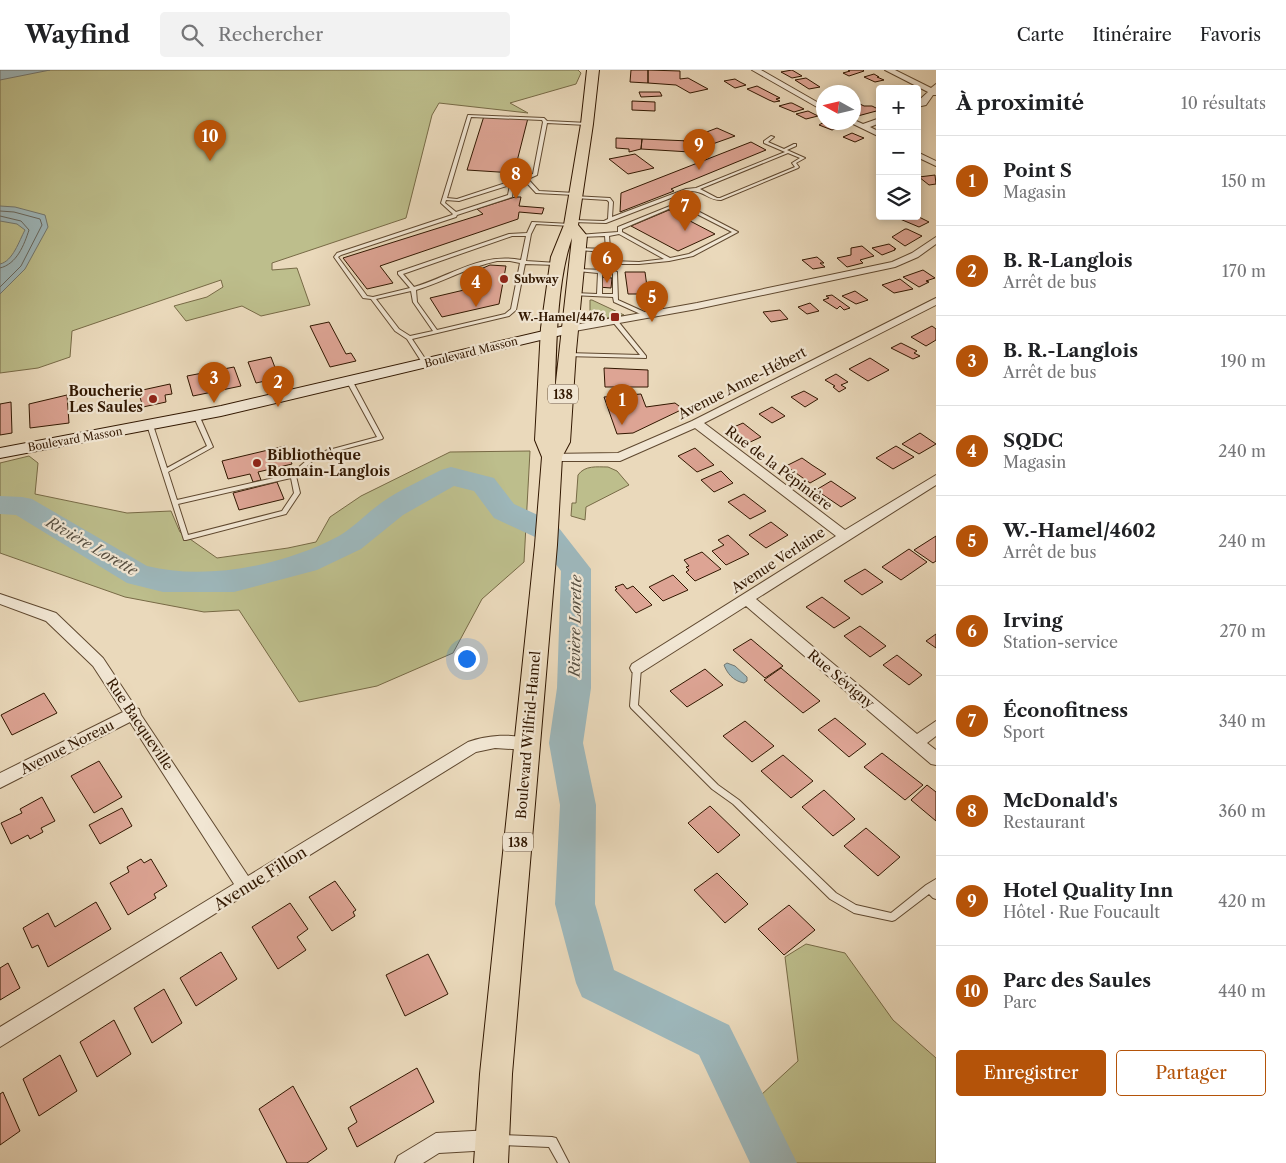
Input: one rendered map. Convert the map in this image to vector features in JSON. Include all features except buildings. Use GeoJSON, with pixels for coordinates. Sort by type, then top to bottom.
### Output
{"type":"FeatureCollection","features":[{"type":"Feature","properties":{"kind":"main road","name":"Boulevard Wilfrid-Hamel"},"geometry":{"type":"LineString","coordinates":[[491,1151],[552,457],[560,442],[566,355],[575,270],[575,196],[587,124],[593,70]]}},
{"type":"Feature","properties":{"kind":"main road","name":"Boulevard Wilfrid-Hamel"},"geometry":{"type":"LineString","coordinates":[[552,457],[544,440],[549,333],[558,264],[564,238],[575,233]]}},
{"type":"Feature","properties":{"kind":"main road","name":"Boulevard Masson"},"geometry":{"type":"LineString","coordinates":[[0,453],[150,425],[350,382],[569,329]]}},
{"type":"Feature","properties":{"kind":"street"},"geometry":{"type":"LineString","coordinates":[[756,70],[816,104]]}},
{"type":"Feature","properties":{"kind":"street"},"geometry":{"type":"LineString","coordinates":[[889,70],[935,90],[921,104]]}},
{"type":"Feature","properties":{"kind":"street"},"geometry":{"type":"LineString","coordinates":[[862,126],[876,121]]}},
{"type":"Feature","properties":{"kind":"street"},"geometry":{"type":"LineString","coordinates":[[862,126],[876,133]]}},
{"type":"Feature","properties":{"kind":"street"},"geometry":{"type":"LineString","coordinates":[[921,156],[936,164]]}},
{"type":"Feature","properties":{"kind":"street","name":"Boulevard Masson"},"geometry":{"type":"LineString","coordinates":[[569,329],[647,315],[895,264],[915,255],[936,240]]}},
{"type":"Feature","properties":{"kind":"street","name":"Avenue Anne-Hébert"},"geometry":{"type":"LineString","coordinates":[[552,457],[620,457],[696,423],[936,301]]}},
{"type":"Feature","properties":{"kind":"street","name":"Rue de la Pépinière"},"geometry":{"type":"LineString","coordinates":[[696,423],[844,536]]}},
{"type":"Feature","properties":{"kind":"street","name":"Avenue Verlaine"},"geometry":{"type":"LineString","coordinates":[[637,668],[936,479]]}},
{"type":"Feature","properties":{"kind":"street","name":"Rue Bacqueville"},"geometry":{"type":"LineString","coordinates":[[0,599],[51,617],[98,662],[134,713],[246,886]]}},
{"type":"Feature","properties":{"kind":"street","name":"Rue Sévigny"},"geometry":{"type":"LineString","coordinates":[[747,599],[936,759]]}},
{"type":"Feature","properties":{"kind":"street","name":"Avenue Noreau"},"geometry":{"type":"LineString","coordinates":[[0,781],[134,713]]}},
{"type":"Feature","properties":{"kind":"street"},"geometry":{"type":"LineString","coordinates":[[916,743],[936,727]]}},
{"type":"Feature","properties":{"kind":"street","name":"Avenue Fillon"},"geometry":{"type":"LineString","coordinates":[[0,1038],[473,746],[495,742],[527,744]]}},
{"type":"Feature","properties":{"kind":"street"},"geometry":{"type":"LineString","coordinates":[[405,1163],[436,1143],[491,1151]]}},
{"type":"Feature","properties":{"kind":"lane"},"geometry":{"type":"LineString","coordinates":[[455,214],[444,204],[470,116],[544,119],[545,122],[587,124]]}},
{"type":"Feature","properties":{"kind":"lane"},"geometry":{"type":"LineString","coordinates":[[445,199],[457,200],[536,175],[545,122]]}},
{"type":"Feature","properties":{"kind":"lane"},"geometry":{"type":"LineString","coordinates":[[697,189],[716,199],[721,199],[797,167],[794,163],[803,158],[765,142],[772,137]]}},
{"type":"Feature","properties":{"kind":"lane"},"geometry":{"type":"LineString","coordinates":[[575,233],[688,190],[697,189],[786,151],[795,145]]}},
{"type":"Feature","properties":{"kind":"lane"},"geometry":{"type":"LineString","coordinates":[[526,179],[538,192],[608,199],[610,202],[610,218],[612,219]]}},
{"type":"Feature","properties":{"kind":"lane"},"geometry":{"type":"LineString","coordinates":[[512,183],[510,196],[338,254],[336,257],[365,297],[373,298],[413,289],[492,259],[512,259],[523,262],[558,264]]}},
{"type":"Feature","properties":{"kind":"lane"},"geometry":{"type":"LineString","coordinates":[[609,262],[639,263],[669,260],[691,255],[736,232],[686,207],[670,207],[620,228],[620,233]]}},
{"type":"Feature","properties":{"kind":"lane"},"geometry":{"type":"LineString","coordinates":[[409,338],[501,317],[510,313],[513,310],[529,234],[534,223],[575,233],[607,235],[620,233],[669,260]]}},
{"type":"Feature","properties":{"kind":"lane"},"geometry":{"type":"LineString","coordinates":[[575,233],[608,251]]}},
{"type":"Feature","properties":{"kind":"lane"},"geometry":{"type":"LineString","coordinates":[[436,332],[415,302],[413,289],[400,273],[506,236],[529,234]]}},
{"type":"Feature","properties":{"kind":"lane"},"geometry":{"type":"LineString","coordinates":[[607,235],[610,271]]}},
{"type":"Feature","properties":{"kind":"lane"},"geometry":{"type":"LineString","coordinates":[[575,270],[615,272],[616,301],[647,315]]}},
{"type":"Feature","properties":{"kind":"lane"},"geometry":{"type":"LineString","coordinates":[[599,295],[600,271]]}},
{"type":"Feature","properties":{"kind":"lane"},"geometry":{"type":"LineString","coordinates":[[573,294],[616,296]]}},
{"type":"Feature","properties":{"kind":"lane"},"geometry":{"type":"LineString","coordinates":[[373,298],[397,330],[409,338],[424,363]]}},
{"type":"Feature","properties":{"kind":"lane"},"geometry":{"type":"LineString","coordinates":[[566,355],[644,357],[615,321]]}},
{"type":"Feature","properties":{"kind":"lane"},"geometry":{"type":"LineString","coordinates":[[176,502],[293,475],[316,455],[380,438],[350,382]]}},
{"type":"Feature","properties":{"kind":"lane"},"geometry":{"type":"LineString","coordinates":[[164,472],[210,447],[196,415]]}},
{"type":"Feature","properties":{"kind":"lane"},"geometry":{"type":"LineString","coordinates":[[150,425],[186,538],[284,513],[296,493],[293,475]]}},
{"type":"Feature","properties":{"kind":"lane"},"geometry":{"type":"LineString","coordinates":[[637,668],[634,706],[715,787],[736,802],[833,896],[854,909],[892,917],[932,885],[936,895]]}},
{"type":"Feature","properties":{"kind":"lane"},"geometry":{"type":"LineString","coordinates":[[491,1151],[552,1142],[564,1163]]}},
{"type":"Feature","properties":{"kind":"green space"},"geometry":{"type":"Polygon","coordinates":[[[0,70],[578,70],[581,73],[576,84],[510,103],[528,113],[439,103],[432,115],[406,218],[272,263],[272,270],[297,268],[310,305],[261,316],[242,306],[186,321],[174,306],[207,297],[223,287],[221,280],[72,331],[70,357],[38,368],[0,373],[0,70]]]}},
{"type":"Feature","properties":{"kind":"green space"},"geometry":{"type":"Polygon","coordinates":[[[590,300],[624,315],[601,319],[592,317],[590,300]]]}},
{"type":"Feature","properties":{"kind":"green space"},"geometry":{"type":"Polygon","coordinates":[[[530,451],[524,562],[482,599],[453,653],[377,686],[299,702],[239,610],[204,612],[125,597],[0,553],[0,463],[29,456],[38,463],[35,494],[127,513],[171,511],[180,532],[217,558],[316,542],[330,517],[361,496],[450,452],[530,451]]]}},
{"type":"Feature","properties":{"kind":"green space"},"geometry":{"type":"Polygon","coordinates":[[[608,467],[617,471],[629,485],[586,507],[585,520],[571,516],[572,503],[576,503],[578,475],[588,468],[608,467]]]}},
{"type":"Feature","properties":{"kind":"green space"},"geometry":{"type":"Polygon","coordinates":[[[806,944],[845,953],[893,1020],[936,1058],[936,1163],[754,1163],[748,1107],[798,1061],[785,957],[806,944]]]}},
{"type":"Feature","properties":{"kind":"water"},"geometry":{"type":"Polygon","coordinates":[[[0,70],[50,70],[0,80],[0,70]]]}},
{"type":"Feature","properties":{"kind":"water"},"geometry":{"type":"Polygon","coordinates":[[[0,206],[15,207],[45,215],[48,227],[25,269],[0,294],[0,264],[12,255],[25,230],[17,224],[0,221],[0,206]]]}},
{"type":"Feature","properties":{"kind":"water"},"geometry":{"type":"Polygon","coordinates":[[[727,663],[735,666],[747,677],[747,681],[744,683],[740,682],[731,676],[724,665],[727,663]]]}},
{"type":"Feature","properties":{"kind":"waterway","name":"Rivière Lorette"},"geometry":{"type":"LineString","coordinates":[[0,505],[22,506],[138,575],[163,581],[234,581],[306,563],[351,542],[393,508],[451,476],[484,484],[504,511],[545,530],[576,569],[574,688],[566,743],[578,805],[575,904],[597,983],[714,1040],[774,1163]]}},
{"type":"Feature","properties":{"kind":"place","name":"Parc des Saules"},"geometry":{"type":"Point","coordinates":[210,161]}},
{"type":"Feature","properties":{"kind":"place","name":"Hotel Quality Inn"},"geometry":{"type":"Point","coordinates":[699,170]}},
{"type":"Feature","properties":{"kind":"place","name":"McDonald's"},"geometry":{"type":"Point","coordinates":[516,199]}},
{"type":"Feature","properties":{"kind":"place","name":"Éconofitness"},"geometry":{"type":"Point","coordinates":[685,231]}},
{"type":"Feature","properties":{"kind":"place","name":"Subway"},"geometry":{"type":"Point","coordinates":[504,279]}},
{"type":"Feature","properties":{"kind":"place","name":"Irving"},"geometry":{"type":"Point","coordinates":[607,283]}},
{"type":"Feature","properties":{"kind":"place","name":"SQDC"},"geometry":{"type":"Point","coordinates":[476,307]}},
{"type":"Feature","properties":{"kind":"place","name":"W.-Hamel/4476"},"geometry":{"type":"Point","coordinates":[615,317]}},
{"type":"Feature","properties":{"kind":"place","name":"W.-Hamel/4602"},"geometry":{"type":"Point","coordinates":[652,322]}},
{"type":"Feature","properties":{"kind":"place","name":"Boucherie Les Saules"},"geometry":{"type":"Point","coordinates":[153,399]}},
{"type":"Feature","properties":{"kind":"place","name":"B. R.-Langlois"},"geometry":{"type":"Point","coordinates":[214,403]}},
{"type":"Feature","properties":{"kind":"place","name":"B. R-Langlois"},"geometry":{"type":"Point","coordinates":[278,407]}},
{"type":"Feature","properties":{"kind":"place","name":"Point S"},"geometry":{"type":"Point","coordinates":[622,425]}},
{"type":"Feature","properties":{"kind":"place","name":"Bibliothèque Romain-Langlois"},"geometry":{"type":"Point","coordinates":[257,463]}}]}
